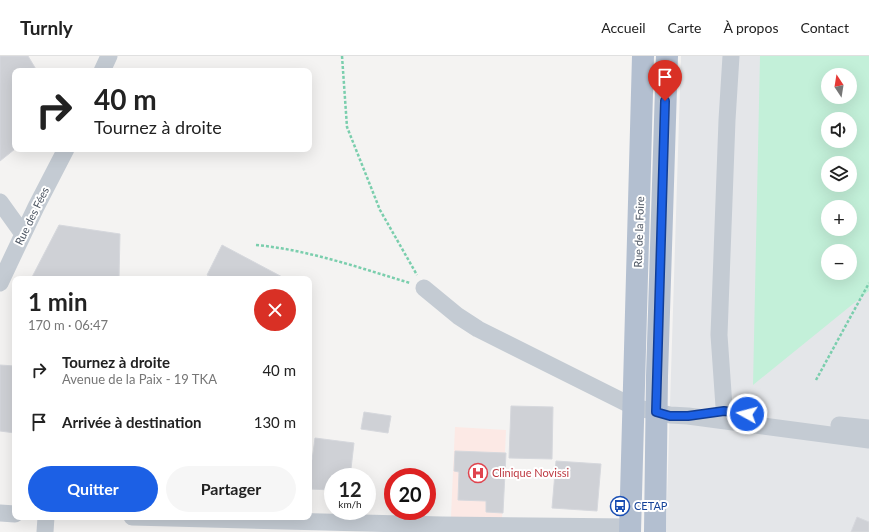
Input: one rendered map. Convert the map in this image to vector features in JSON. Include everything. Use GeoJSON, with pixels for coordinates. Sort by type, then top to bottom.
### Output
{"type":"FeatureCollection","features":[{"type":"Feature","properties":{"kind":"main road","name":"Rue de la Foire"},"geometry":{"type":"LineString","coordinates":[[630,530],[644,56]]}},
{"type":"Feature","properties":{"kind":"main road"},"geometry":{"type":"LineString","coordinates":[[655,532],[656,412],[667,56]]}},
{"type":"Feature","properties":{"kind":"street"},"geometry":{"type":"LineString","coordinates":[[103,68],[108,56]]}},
{"type":"Feature","properties":{"kind":"street"},"geometry":{"type":"LineString","coordinates":[[724,416],[719,335],[727,120],[731,56]]}},
{"type":"Feature","properties":{"kind":"street","name":"Rue des Fées"},"geometry":{"type":"LineString","coordinates":[[0,283],[5,265],[23,234],[64,152]]}},
{"type":"Feature","properties":{"kind":"street"},"geometry":{"type":"LineString","coordinates":[[0,202],[23,234]]}},
{"type":"Feature","properties":{"kind":"street"},"geometry":{"type":"LineString","coordinates":[[424,288],[458,316],[478,329],[634,407],[670,416],[724,416],[869,428]]}},
{"type":"Feature","properties":{"kind":"street"},"geometry":{"type":"LineString","coordinates":[[724,416],[869,440]]}},
{"type":"Feature","properties":{"kind":"street"},"geometry":{"type":"LineString","coordinates":[[0,513],[12,514]]}},
{"type":"Feature","properties":{"kind":"street"},"geometry":{"type":"LineString","coordinates":[[45,532],[46,520]]}},
{"type":"Feature","properties":{"kind":"street"},"geometry":{"type":"LineString","coordinates":[[176,520],[220,523],[442,529],[630,530]]}},
{"type":"Feature","properties":{"kind":"path"},"geometry":{"type":"LineString","coordinates":[[342,56],[347,127],[380,210],[424,288]]}},
{"type":"Feature","properties":{"kind":"path"},"geometry":{"type":"LineString","coordinates":[[256,245],[328,258],[424,288]]}},
{"type":"Feature","properties":{"kind":"path"},"geometry":{"type":"LineString","coordinates":[[816,380],[869,283]]}},
{"type":"Feature","properties":{"kind":"shaded area"},"geometry":{"type":"Polygon","coordinates":[[[681,56],[869,56],[869,532],[666,532],[681,56]]]}},
{"type":"Feature","properties":{"kind":"shaded area","name":"Clinique Novissi"},"geometry":{"type":"Polygon","coordinates":[[[455,427],[506,430],[502,519],[451,517],[455,427]]]}},
{"type":"Feature","properties":{"kind":"green space"},"geometry":{"type":"Polygon","coordinates":[[[760,56],[869,56],[869,291],[753,385],[760,56]]]}},
{"type":"Feature","properties":{"kind":"building"},"geometry":{"type":"Polygon","coordinates":[[[0,56],[28,56],[35,68],[12,68],[12,151],[0,161],[0,56]]]}},
{"type":"Feature","properties":{"kind":"building"},"geometry":{"type":"Polygon","coordinates":[[[59,225],[120,234],[119,276],[33,276],[59,225]]]}},
{"type":"Feature","properties":{"kind":"building"},"geometry":{"type":"Polygon","coordinates":[[[222,245],[280,276],[209,276],[207,275],[222,245]]]}},
{"type":"Feature","properties":{"kind":"building"},"geometry":{"type":"Polygon","coordinates":[[[0,365],[12,366],[12,433],[0,431],[0,365]]]}},
{"type":"Feature","properties":{"kind":"building"},"geometry":{"type":"Polygon","coordinates":[[[511,406],[553,407],[552,459],[509,458],[511,406]]]}},
{"type":"Feature","properties":{"kind":"building"},"geometry":{"type":"Polygon","coordinates":[[[364,412],[391,416],[388,433],[361,429],[364,412]]]}},
{"type":"Feature","properties":{"kind":"building"},"geometry":{"type":"Polygon","coordinates":[[[315,438],[354,443],[351,468],[324,468],[324,490],[312,489],[312,460],[315,438]]]}},
{"type":"Feature","properties":{"kind":"building"},"geometry":{"type":"Polygon","coordinates":[[[455,451],[506,453],[503,513],[486,512],[486,501],[458,500],[459,472],[454,471],[455,451]]]}},
{"type":"Feature","properties":{"kind":"building"},"geometry":{"type":"Polygon","coordinates":[[[556,461],[601,464],[597,511],[552,508],[556,461]]]}},
{"type":"Feature","properties":{"kind":"building"},"geometry":{"type":"Polygon","coordinates":[[[857,517],[869,522],[869,532],[851,532],[857,517]]]}},
{"type":"Feature","properties":{"kind":"place","name":"Clinique Novissi"},"geometry":{"type":"Point","coordinates":[478,473]}},
{"type":"Feature","properties":{"kind":"place","name":"CETAP"},"geometry":{"type":"Point","coordinates":[620,506]}},
{"type":"Feature","properties":{"kind":"route"},"geometry":{"type":"LineString","coordinates":[[665,101],[656,412],[670,416],[688,416],[724,411],[747,414]]}}]}
